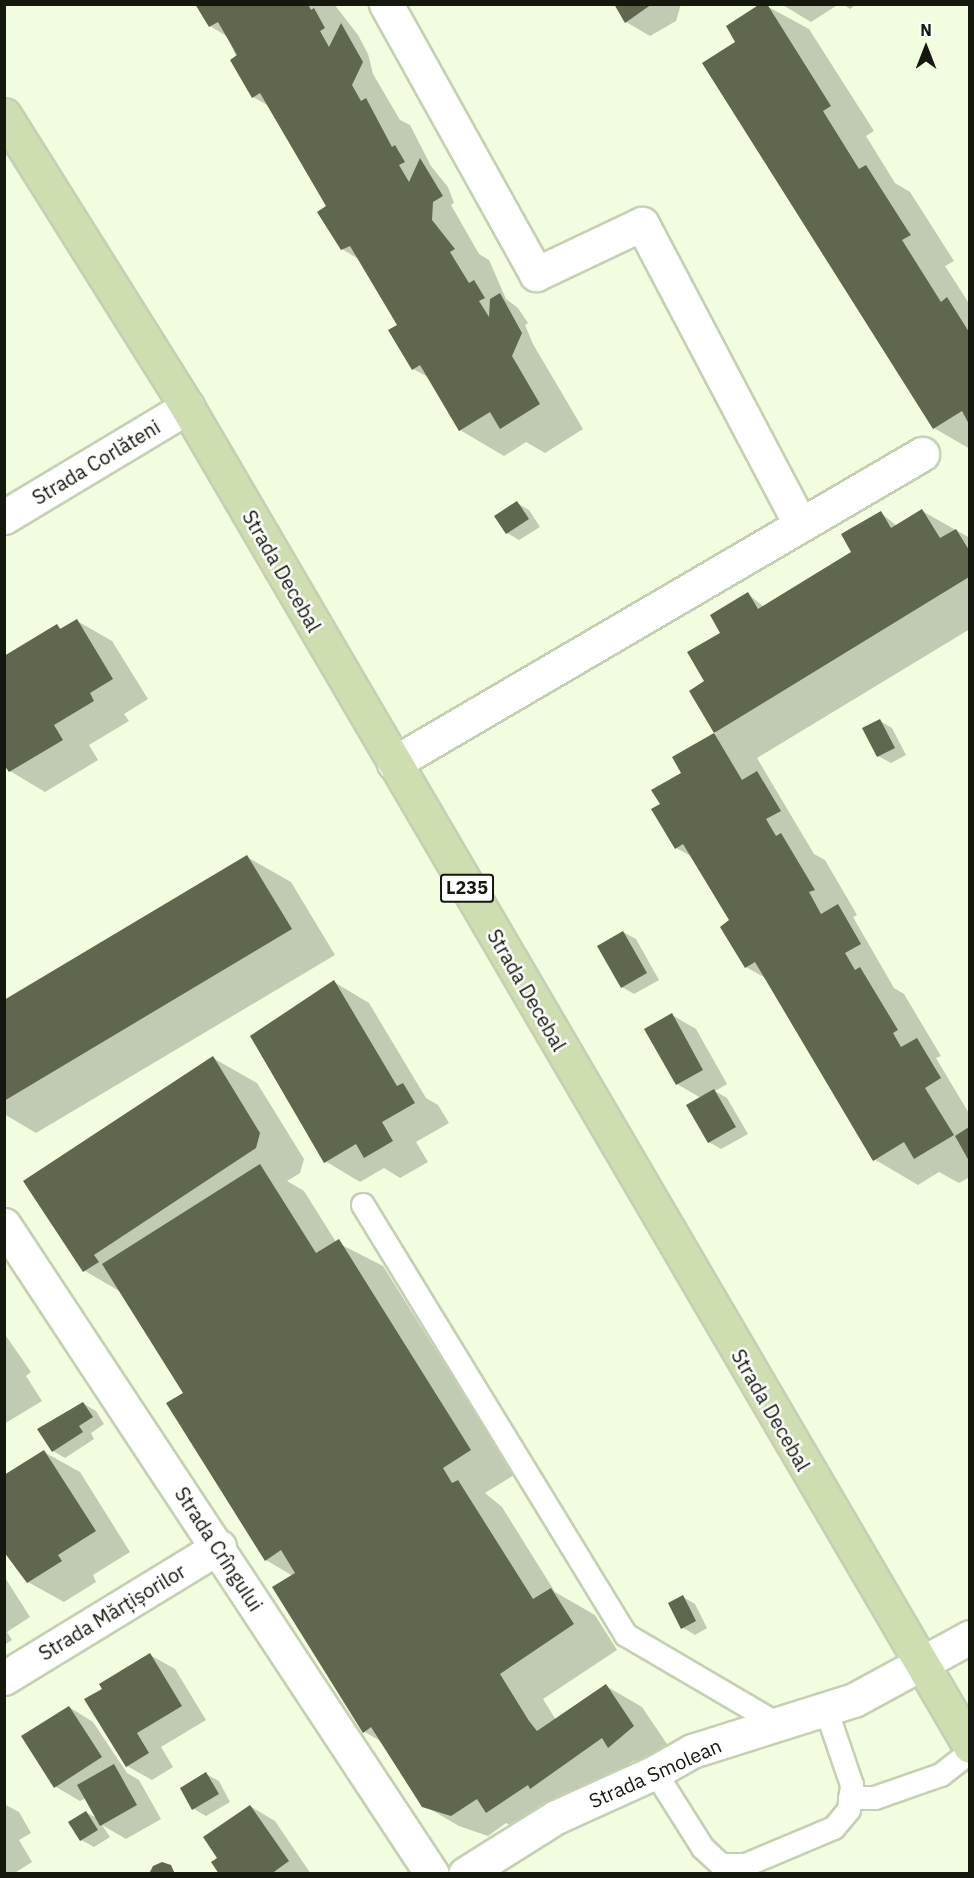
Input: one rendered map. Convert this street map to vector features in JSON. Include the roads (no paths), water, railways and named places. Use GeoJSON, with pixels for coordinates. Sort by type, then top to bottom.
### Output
{"type":"FeatureCollection","features":[{"type":"Feature","properties":{"kind":"main road","name":"Strada Decebal"},"geometry":{"type":"LineString","coordinates":[[4,115],[187,407],[969,1746]]}},
{"type":"Feature","properties":{"kind":"street"},"geometry":{"type":"LineString","coordinates":[[386,4],[536,274],[642,224],[801,525]]}},
{"type":"Feature","properties":{"kind":"street","name":"Strada Corlăteni"},"geometry":{"type":"LineString","coordinates":[[4,517],[187,407]]}},
{"type":"Feature","properties":{"kind":"street"},"geometry":{"type":"LineString","coordinates":[[394,763],[922,454]]}},
{"type":"Feature","properties":{"kind":"street","name":"Strada Crîngului"},"geometry":{"type":"LineString","coordinates":[[4,1225],[219,1547],[432,1874]]}},
{"type":"Feature","properties":{"kind":"street","name":"Strada Mărțișorilor"},"geometry":{"type":"LineString","coordinates":[[4,1678],[219,1547]]}},
{"type":"Feature","properties":{"kind":"street","name":"Strada Smolean"},"geometry":{"type":"LineString","coordinates":[[465,1874],[556,1817],[655,1772],[692,1751],[854,1700],[922,1666],[969,1637]]}},
{"type":"Feature","properties":{"kind":"lane"},"geometry":{"type":"LineString","coordinates":[[363,1205],[626,1635],[778,1724]]}},
{"type":"Feature","properties":{"kind":"lane"},"geometry":{"type":"LineString","coordinates":[[655,1772],[703,1848],[721,1865],[746,1865],[834,1828],[849,1810],[852,1785],[826,1709]]}},
{"type":"Feature","properties":{"kind":"lane"},"geometry":{"type":"LineString","coordinates":[[850,1798],[875,1798],[940,1774],[969,1752]]}}]}
